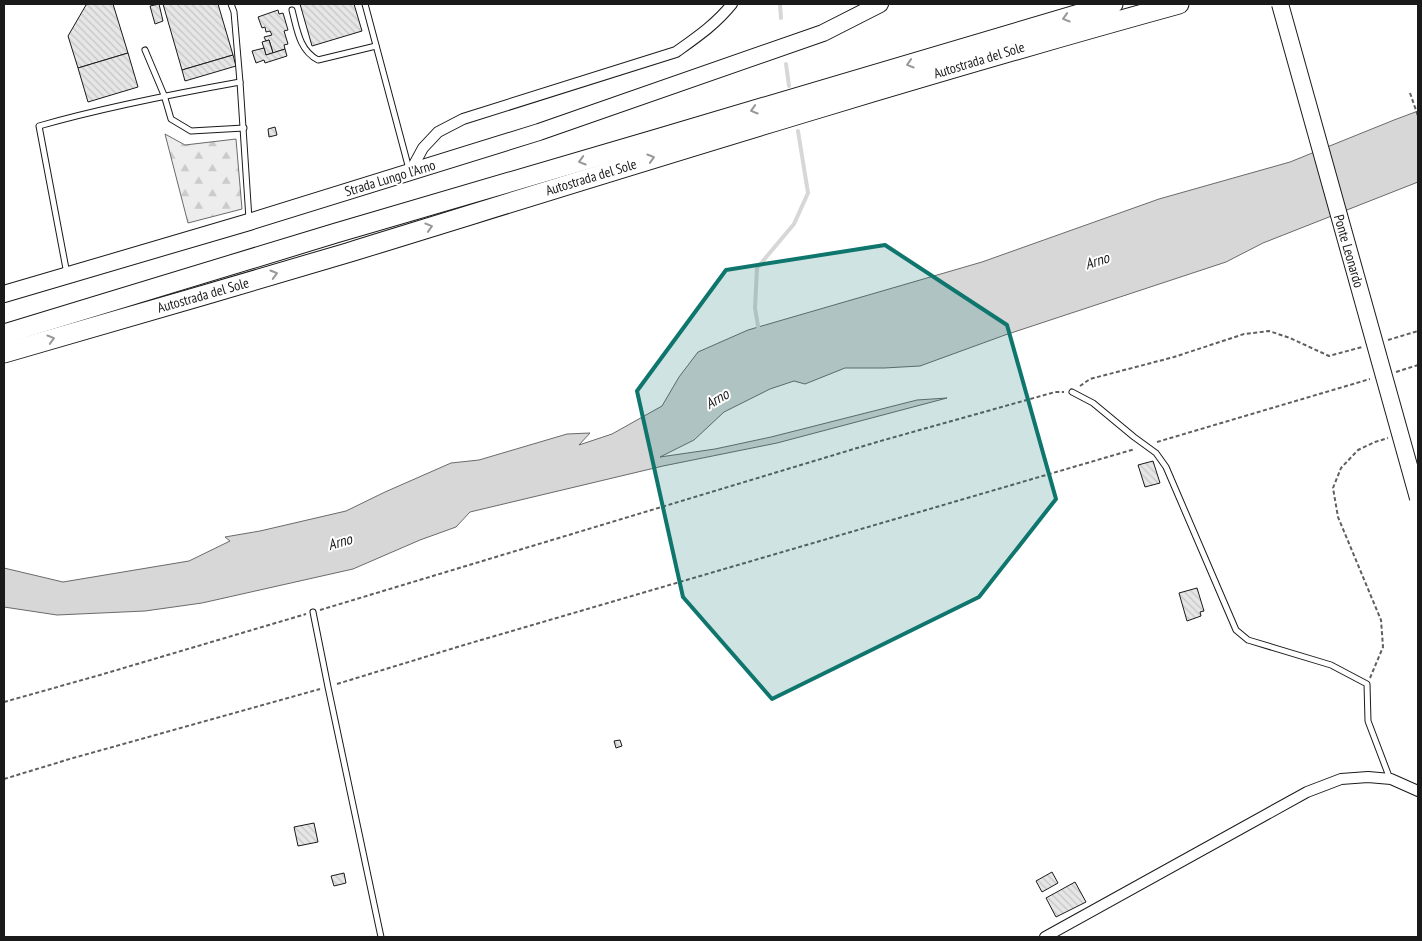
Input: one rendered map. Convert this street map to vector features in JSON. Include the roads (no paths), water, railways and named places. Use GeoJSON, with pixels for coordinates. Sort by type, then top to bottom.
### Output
{"type":"FeatureCollection","features":[{"type":"Feature","properties":{"kind":"highway","name":"Autostrada del Sole"},"geometry":{"type":"LineString","coordinates":[[4,334],[346,230],[1113,4]]}},
{"type":"Feature","properties":{"kind":"highway","name":"Autostrada del Sole"},"geometry":{"type":"LineString","coordinates":[[4,353],[343,254],[662,154],[1036,43],[1178,4]]}},
{"type":"Feature","properties":{"kind":"main road","name":"Strada Lungo l'Arno"},"geometry":{"type":"LineString","coordinates":[[4,294],[249,222],[539,132],[823,33],[880,4]]}},
{"type":"Feature","properties":{"kind":"main road","name":"Ponte Leonardo"},"geometry":{"type":"LineString","coordinates":[[1280,4],[1418,498]]}},
{"type":"Feature","properties":{"kind":"street"},"geometry":{"type":"LineString","coordinates":[[410,172],[423,148],[438,132],[463,119],[676,52],[722,16],[732,4]]}},
{"type":"Feature","properties":{"kind":"street"},"geometry":{"type":"LineString","coordinates":[[1045,937],[1307,792],[1341,779],[1368,777],[1390,779],[1418,790]]}},
{"type":"Feature","properties":{"kind":"lane"},"geometry":{"type":"LineString","coordinates":[[232,4],[244,128],[249,222]]}},
{"type":"Feature","properties":{"kind":"lane"},"geometry":{"type":"LineString","coordinates":[[365,4],[410,172]]}},
{"type":"Feature","properties":{"kind":"lane"},"geometry":{"type":"LineString","coordinates":[[292,10],[302,46],[310,56],[318,60],[376,46]]}},
{"type":"Feature","properties":{"kind":"lane"},"geometry":{"type":"LineString","coordinates":[[145,50],[164,95],[171,119],[191,131],[244,128]]}},
{"type":"Feature","properties":{"kind":"lane"},"geometry":{"type":"LineString","coordinates":[[67,276],[39,126],[164,95],[240,82]]}},
{"type":"Feature","properties":{"kind":"lane"},"geometry":{"type":"LineString","coordinates":[[1072,392],[1093,404],[1156,453],[1166,467],[1236,630],[1248,640],[1331,665],[1367,684],[1368,721],[1390,779]]}},
{"type":"Feature","properties":{"kind":"lane"},"geometry":{"type":"LineString","coordinates":[[313,612],[381,937]]}},
{"type":"Feature","properties":{"kind":"water","name":"Arno"},"geometry":{"type":"Polygon","coordinates":[[[1418,111],[1418,182],[1263,243],[1226,262],[1005,335],[920,366],[845,368],[805,384],[794,381],[770,389],[724,412],[694,440],[660,457],[715,449],[771,437],[917,400],[947,398],[777,443],[663,466],[470,512],[456,527],[420,540],[353,569],[202,603],[145,611],[57,615],[4,607],[4,568],[63,582],[189,561],[230,541],[225,537],[346,511],[451,463],[479,460],[567,434],[590,433],[579,445],[612,434],[662,406],[679,377],[698,352],[748,330],[982,262],[1159,199],[1290,162],[1418,111]]]}},
{"type":"Feature","properties":{"kind":"waterway"},"geometry":{"type":"LineString","coordinates":[[780,4],[781,18]]}},
{"type":"Feature","properties":{"kind":"waterway"},"geometry":{"type":"LineString","coordinates":[[786,64],[789,86]]}},
{"type":"Feature","properties":{"kind":"waterway"},"geometry":{"type":"LineString","coordinates":[[759,332],[755,308],[757,268],[794,224],[808,193],[798,131]]}}]}
